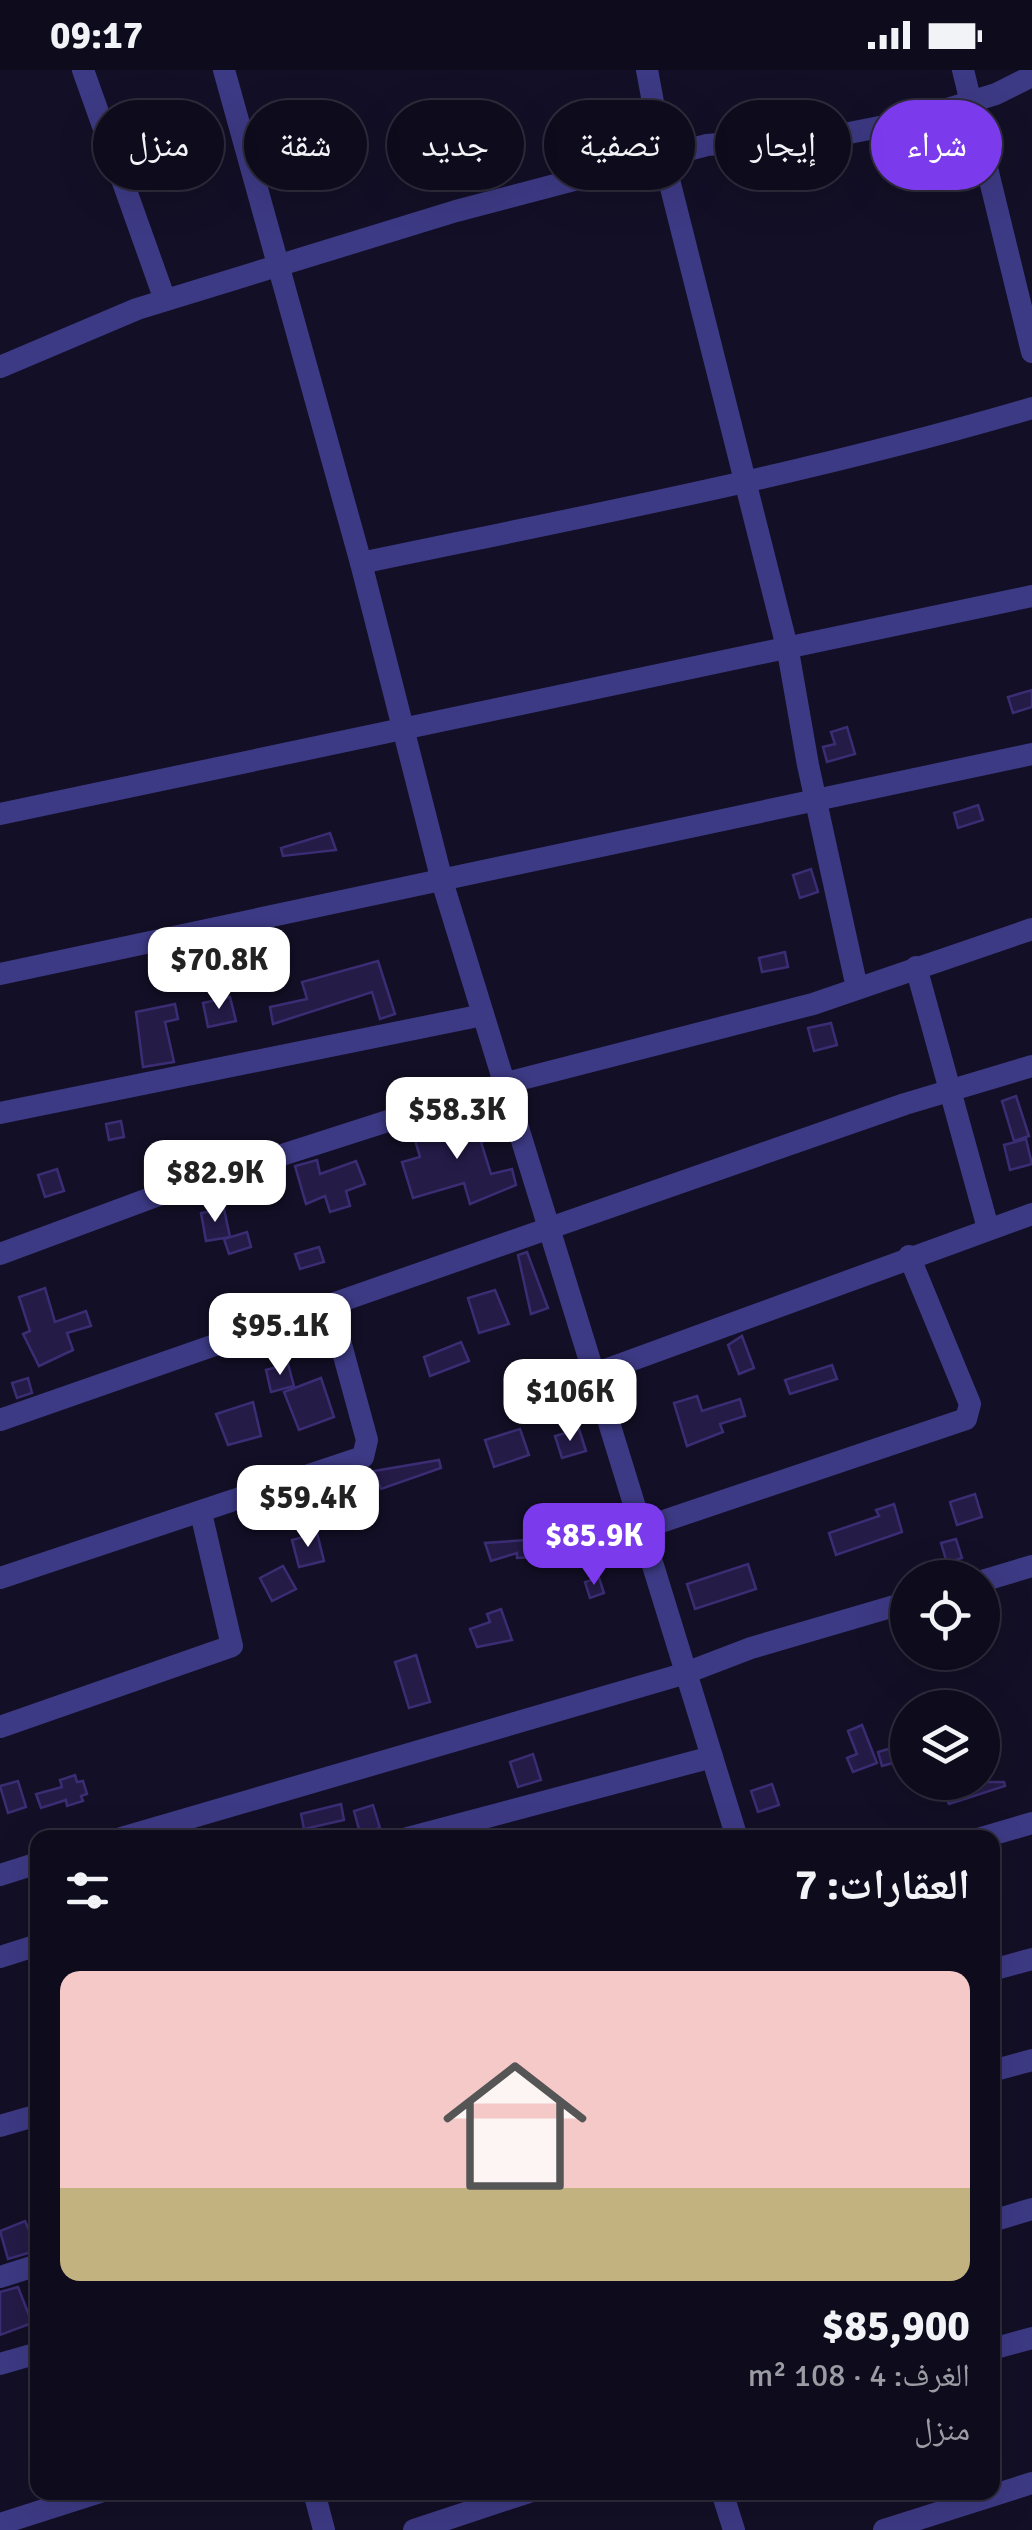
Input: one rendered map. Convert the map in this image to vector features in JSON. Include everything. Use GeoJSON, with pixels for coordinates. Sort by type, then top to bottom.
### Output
{"type":"FeatureCollection","features":[{"type":"Feature","properties":{"kind":"street"},"geometry":{"type":"LineString","coordinates":[[83,70],[165,300]]}},
{"type":"Feature","properties":{"kind":"street"},"geometry":{"type":"LineString","coordinates":[[224,70],[406,730],[442,880],[552,1230],[683,1674],[734,1830]]}},
{"type":"Feature","properties":{"kind":"street"},"geometry":{"type":"LineString","coordinates":[[646,70],[652,100]]}},
{"type":"Feature","properties":{"kind":"street"},"geometry":{"type":"LineString","coordinates":[[963,70],[970,100]]}},
{"type":"Feature","properties":{"kind":"street"},"geometry":{"type":"LineString","coordinates":[[978,100],[1032,76]]}},
{"type":"Feature","properties":{"kind":"street"},"geometry":{"type":"LineString","coordinates":[[695,148],[871,128]]}},
{"type":"Feature","properties":{"kind":"street"},"geometry":{"type":"LineString","coordinates":[[0,367],[165,300],[544,189]]}},
{"type":"Feature","properties":{"kind":"street"},"geometry":{"type":"LineString","coordinates":[[672,190],[788,650],[856,988]]}},
{"type":"Feature","properties":{"kind":"street"},"geometry":{"type":"LineString","coordinates":[[992,190],[1032,352]]}},
{"type":"Feature","properties":{"kind":"street"},"geometry":{"type":"LineString","coordinates":[[361,563],[746,480],[936,436],[1032,408]]}},
{"type":"Feature","properties":{"kind":"street"},"geometry":{"type":"LineString","coordinates":[[0,814],[1032,596]]}},
{"type":"Feature","properties":{"kind":"street"},"geometry":{"type":"LineString","coordinates":[[0,974],[1032,754]]}},
{"type":"Feature","properties":{"kind":"street"},"geometry":{"type":"LineString","coordinates":[[0,1254],[167,1192],[506,1083],[813,1004],[1032,929]]}},
{"type":"Feature","properties":{"kind":"street"},"geometry":{"type":"LineString","coordinates":[[916,967],[947,1092],[988,1228]]}},
{"type":"Feature","properties":{"kind":"street"},"geometry":{"type":"LineString","coordinates":[[0,1113],[483,1015]]}},
{"type":"Feature","properties":{"kind":"street"},"geometry":{"type":"LineString","coordinates":[[0,1420],[1032,1066]]}},
{"type":"Feature","properties":{"kind":"street"},"geometry":{"type":"LineString","coordinates":[[594,1374],[1032,1214]]}},
{"type":"Feature","properties":{"kind":"street"},"geometry":{"type":"LineString","coordinates":[[640,1530],[966,1420],[970,1404],[909,1256]]}},
{"type":"Feature","properties":{"kind":"street"},"geometry":{"type":"LineString","coordinates":[[0,1578],[363,1456],[368,1449],[331,1308]]}},
{"type":"Feature","properties":{"kind":"street"},"geometry":{"type":"LineString","coordinates":[[0,1726],[232,1646],[201,1513]]}},
{"type":"Feature","properties":{"kind":"street"},"geometry":{"type":"LineString","coordinates":[[1000,1576],[1032,1566]]}},
{"type":"Feature","properties":{"kind":"street"},"geometry":{"type":"LineString","coordinates":[[159,1830],[683,1674],[751,1648],[890,1607]]}},
{"type":"Feature","properties":{"kind":"street"},"geometry":{"type":"LineString","coordinates":[[438,1830],[712,1758]]}},
{"type":"Feature","properties":{"kind":"street"},"geometry":{"type":"LineString","coordinates":[[1000,1832],[1032,1822]]}},
{"type":"Feature","properties":{"kind":"street"},"geometry":{"type":"LineString","coordinates":[[0,1875],[30,1866]]}},
{"type":"Feature","properties":{"kind":"street"},"geometry":{"type":"LineString","coordinates":[[0,1956],[30,1947]]}},
{"type":"Feature","properties":{"kind":"street"},"geometry":{"type":"LineString","coordinates":[[1000,1969],[1030,1966]]}},
{"type":"Feature","properties":{"kind":"street"},"geometry":{"type":"LineString","coordinates":[[1000,2070],[1032,2060]]}},
{"type":"Feature","properties":{"kind":"street"},"geometry":{"type":"LineString","coordinates":[[0,2126],[30,2117]]}},
{"type":"Feature","properties":{"kind":"street"},"geometry":{"type":"LineString","coordinates":[[1000,2219],[1032,2209]]}},
{"type":"Feature","properties":{"kind":"street"},"geometry":{"type":"LineString","coordinates":[[0,2277],[30,2268]]}},
{"type":"Feature","properties":{"kind":"street"},"geometry":{"type":"LineString","coordinates":[[1000,2348],[1032,2338]]}},
{"type":"Feature","properties":{"kind":"street"},"geometry":{"type":"LineString","coordinates":[[0,2364],[30,2355]]}},
{"type":"Feature","properties":{"kind":"street"},"geometry":{"type":"LineString","coordinates":[[1000,2493],[1032,2483]]}},
{"type":"Feature","properties":{"kind":"street"},"geometry":{"type":"LineString","coordinates":[[0,2524],[75,2500]]}},
{"type":"Feature","properties":{"kind":"street"},"geometry":{"type":"LineString","coordinates":[[316,2500],[324,2530]]}},
{"type":"Feature","properties":{"kind":"street"},"geometry":{"type":"LineString","coordinates":[[414,2530],[505,2500]]}},
{"type":"Feature","properties":{"kind":"street"},"geometry":{"type":"LineString","coordinates":[[725,2500],[734,2530]]}},
{"type":"Feature","properties":{"kind":"street"},"geometry":{"type":"LineString","coordinates":[[884,2530],[978,2500]]}},
{"type":"Feature","properties":{"kind":"building"},"geometry":{"type":"Polygon","coordinates":[[[1032,690],[1032,707],[1013,713],[1008,697],[1032,690]]]}},
{"type":"Feature","properties":{"kind":"building"},"geometry":{"type":"Polygon","coordinates":[[[847,727],[855,754],[827,762],[823,747],[835,744],[831,732],[847,727]]]}},
{"type":"Feature","properties":{"kind":"building"},"geometry":{"type":"Polygon","coordinates":[[[978,805],[983,820],[958,828],[954,813],[978,805]]]}},
{"type":"Feature","properties":{"kind":"building"},"geometry":{"type":"Polygon","coordinates":[[[330,833],[336,850],[283,856],[281,848],[330,833]]]}},
{"type":"Feature","properties":{"kind":"building"},"geometry":{"type":"Polygon","coordinates":[[[811,869],[818,892],[800,898],[793,875],[811,869]]]}},
{"type":"Feature","properties":{"kind":"building"},"geometry":{"type":"Polygon","coordinates":[[[785,952],[788,967],[762,972],[759,958],[785,952]]]}},
{"type":"Feature","properties":{"kind":"building"},"geometry":{"type":"Polygon","coordinates":[[[378,961],[395,1014],[380,1019],[372,992],[273,1024],[270,1007],[307,999],[302,982],[378,961]]]}},
{"type":"Feature","properties":{"kind":"building"},"geometry":{"type":"Polygon","coordinates":[[[230,997],[236,1021],[208,1027],[203,1003],[230,997]]]}},
{"type":"Feature","properties":{"kind":"building"},"geometry":{"type":"Polygon","coordinates":[[[175,1004],[178,1019],[165,1022],[174,1062],[143,1067],[136,1012],[175,1004]]]}},
{"type":"Feature","properties":{"kind":"building"},"geometry":{"type":"Polygon","coordinates":[[[831,1023],[837,1045],[814,1051],[808,1028],[831,1023]]]}},
{"type":"Feature","properties":{"kind":"building"},"geometry":{"type":"Polygon","coordinates":[[[1016,1096],[1029,1136],[1014,1141],[1002,1101],[1016,1096]]]}},
{"type":"Feature","properties":{"kind":"building"},"geometry":{"type":"Polygon","coordinates":[[[479,1107],[492,1139],[481,1142],[491,1174],[512,1169],[516,1185],[470,1204],[464,1183],[413,1198],[402,1162],[420,1157],[415,1140],[444,1132],[443,1128],[466,1120],[463,1113],[479,1107]]]}},
{"type":"Feature","properties":{"kind":"building"},"geometry":{"type":"Polygon","coordinates":[[[121,1121],[124,1137],[109,1140],[106,1124],[121,1121]]]}},
{"type":"Feature","properties":{"kind":"building"},"geometry":{"type":"Polygon","coordinates":[[[1026,1139],[1032,1164],[1010,1170],[1004,1145],[1026,1139]]]}},
{"type":"Feature","properties":{"kind":"building"},"geometry":{"type":"Polygon","coordinates":[[[317,1160],[320,1174],[356,1161],[365,1184],[346,1191],[350,1206],[330,1212],[325,1196],[306,1204],[295,1166],[317,1160]]]}},
{"type":"Feature","properties":{"kind":"building"},"geometry":{"type":"Polygon","coordinates":[[[57,1169],[64,1191],[45,1197],[38,1175],[57,1169]]]}},
{"type":"Feature","properties":{"kind":"building"},"geometry":{"type":"Polygon","coordinates":[[[224,1209],[230,1237],[206,1241],[201,1213],[224,1209]]]}},
{"type":"Feature","properties":{"kind":"building"},"geometry":{"type":"Polygon","coordinates":[[[247,1232],[251,1247],[229,1254],[224,1239],[247,1232]]]}},
{"type":"Feature","properties":{"kind":"building"},"geometry":{"type":"Polygon","coordinates":[[[319,1247],[324,1262],[300,1269],[295,1254],[319,1247]]]}},
{"type":"Feature","properties":{"kind":"building"},"geometry":{"type":"Polygon","coordinates":[[[527,1252],[548,1308],[531,1314],[518,1255],[527,1252]]]}},
{"type":"Feature","properties":{"kind":"building"},"geometry":{"type":"Polygon","coordinates":[[[45,1288],[55,1322],[86,1311],[91,1326],[67,1333],[73,1350],[39,1366],[23,1334],[30,1331],[19,1297],[45,1288]]]}},
{"type":"Feature","properties":{"kind":"building"},"geometry":{"type":"Polygon","coordinates":[[[495,1290],[509,1324],[479,1333],[468,1298],[495,1290]]]}},
{"type":"Feature","properties":{"kind":"building"},"geometry":{"type":"Polygon","coordinates":[[[742,1336],[754,1368],[739,1374],[728,1345],[742,1336]]]}},
{"type":"Feature","properties":{"kind":"building"},"geometry":{"type":"Polygon","coordinates":[[[461,1342],[469,1361],[430,1376],[424,1357],[461,1342]]]}},
{"type":"Feature","properties":{"kind":"building"},"geometry":{"type":"Polygon","coordinates":[[[288,1364],[294,1386],[271,1392],[266,1370],[288,1364]]]}},
{"type":"Feature","properties":{"kind":"building"},"geometry":{"type":"Polygon","coordinates":[[[832,1365],[837,1379],[790,1394],[785,1380],[832,1365]]]}},
{"type":"Feature","properties":{"kind":"building"},"geometry":{"type":"Polygon","coordinates":[[[28,1378],[32,1393],[17,1398],[12,1383],[28,1378]]]}},
{"type":"Feature","properties":{"kind":"building"},"geometry":{"type":"Polygon","coordinates":[[[321,1378],[334,1417],[299,1430],[284,1392],[321,1378]]]}},
{"type":"Feature","properties":{"kind":"building"},"geometry":{"type":"Polygon","coordinates":[[[697,1396],[702,1411],[740,1399],[745,1416],[720,1424],[723,1432],[687,1446],[674,1403],[697,1396]]]}},
{"type":"Feature","properties":{"kind":"building"},"geometry":{"type":"Polygon","coordinates":[[[253,1402],[261,1436],[228,1445],[216,1414],[253,1402]]]}},
{"type":"Feature","properties":{"kind":"building"},"geometry":{"type":"Polygon","coordinates":[[[520,1429],[529,1455],[494,1467],[485,1440],[520,1429]]]}},
{"type":"Feature","properties":{"kind":"building"},"geometry":{"type":"Polygon","coordinates":[[[579,1429],[586,1451],[562,1458],[555,1436],[579,1429]]]}},
{"type":"Feature","properties":{"kind":"building"},"geometry":{"type":"Polygon","coordinates":[[[439,1460],[441,1468],[381,1489],[374,1471],[439,1460]]]}},
{"type":"Feature","properties":{"kind":"building"},"geometry":{"type":"Polygon","coordinates":[[[975,1494],[982,1517],[957,1525],[950,1502],[975,1494]]]}},
{"type":"Feature","properties":{"kind":"building"},"geometry":{"type":"Polygon","coordinates":[[[894,1504],[902,1532],[836,1555],[829,1533],[879,1516],[876,1510],[894,1504]]]}},
{"type":"Feature","properties":{"kind":"building"},"geometry":{"type":"Polygon","coordinates":[[[317,1533],[324,1561],[299,1567],[292,1540],[317,1533]]]}},
{"type":"Feature","properties":{"kind":"building"},"geometry":{"type":"Polygon","coordinates":[[[540,1539],[536,1557],[517,1558],[517,1553],[491,1561],[485,1543],[540,1539]]]}},
{"type":"Feature","properties":{"kind":"building"},"geometry":{"type":"Polygon","coordinates":[[[956,1539],[962,1558],[946,1560],[941,1543],[956,1539]]]}},
{"type":"Feature","properties":{"kind":"building"},"geometry":{"type":"Polygon","coordinates":[[[748,1564],[756,1589],[695,1609],[687,1584],[748,1564]]]}},
{"type":"Feature","properties":{"kind":"building"},"geometry":{"type":"Polygon","coordinates":[[[283,1566],[296,1589],[272,1601],[260,1578],[283,1566]]]}},
{"type":"Feature","properties":{"kind":"building"},"geometry":{"type":"Polygon","coordinates":[[[599,1578],[604,1593],[590,1598],[585,1582],[599,1578]]]}},
{"type":"Feature","properties":{"kind":"building"},"geometry":{"type":"Polygon","coordinates":[[[501,1609],[512,1640],[477,1647],[470,1629],[490,1622],[487,1614],[501,1609]]]}},
{"type":"Feature","properties":{"kind":"building"},"geometry":{"type":"Polygon","coordinates":[[[416,1655],[430,1702],[409,1708],[395,1662],[416,1655]]]}},
{"type":"Feature","properties":{"kind":"building"},"geometry":{"type":"Polygon","coordinates":[[[862,1725],[877,1763],[853,1772],[847,1758],[857,1754],[848,1731],[862,1725]]]}},
{"type":"Feature","properties":{"kind":"building"},"geometry":{"type":"Polygon","coordinates":[[[890,1748],[890,1764],[882,1766],[878,1752],[890,1748]]]}},
{"type":"Feature","properties":{"kind":"building"},"geometry":{"type":"Polygon","coordinates":[[[533,1754],[541,1780],[518,1787],[510,1762],[533,1754]]]}},
{"type":"Feature","properties":{"kind":"building"},"geometry":{"type":"Polygon","coordinates":[[[75,1775],[77,1782],[83,1781],[87,1794],[81,1796],[83,1801],[67,1806],[66,1800],[41,1808],[36,1794],[62,1787],[60,1780],[75,1775]]]}},
{"type":"Feature","properties":{"kind":"building"},"geometry":{"type":"Polygon","coordinates":[[[18,1781],[26,1807],[8,1813],[0,1786],[18,1781]]]}},
{"type":"Feature","properties":{"kind":"building"},"geometry":{"type":"Polygon","coordinates":[[[772,1784],[779,1805],[758,1812],[751,1791],[772,1784]]]}},
{"type":"Feature","properties":{"kind":"building"},"geometry":{"type":"Polygon","coordinates":[[[341,1804],[344,1820],[304,1829],[301,1814],[341,1804]]]}},
{"type":"Feature","properties":{"kind":"building"},"geometry":{"type":"Polygon","coordinates":[[[373,1805],[380,1828],[359,1830],[354,1811],[373,1805]]]}},
{"type":"Feature","properties":{"kind":"building"},"geometry":{"type":"Polygon","coordinates":[[[25,2221],[30,2232],[30,2252],[8,2259],[0,2231],[25,2221]]]}},
{"type":"Feature","properties":{"kind":"building"},"geometry":{"type":"Polygon","coordinates":[[[18,2287],[30,2324],[0,2335],[0,2292],[18,2287]]]}}]}
